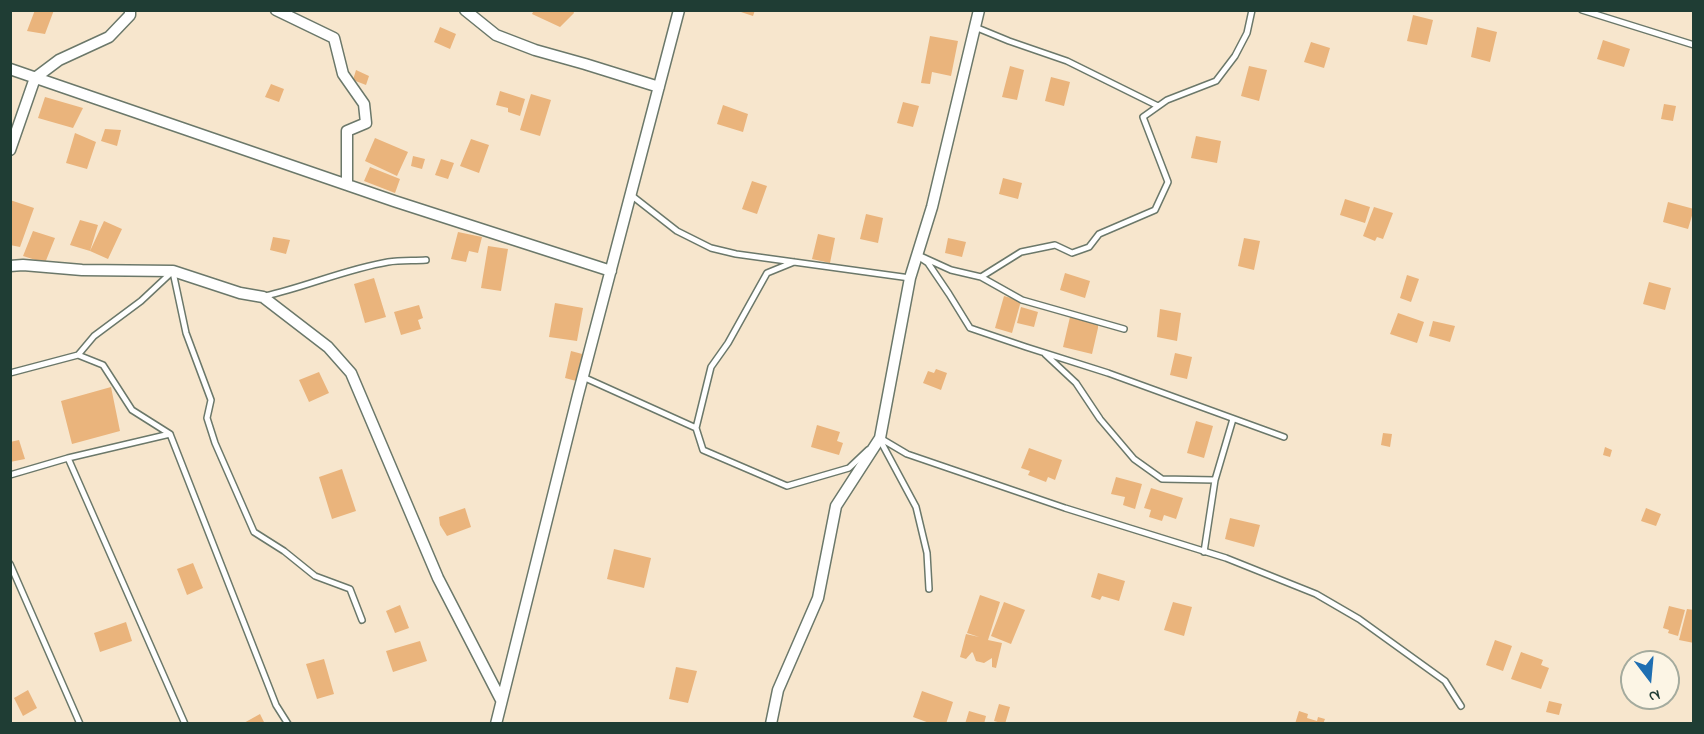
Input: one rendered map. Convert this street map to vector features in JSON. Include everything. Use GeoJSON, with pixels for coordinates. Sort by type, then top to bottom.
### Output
{"type":"FeatureCollection","features":[{"type":"Feature","properties":{"kind":"street"},"geometry":{"type":"LineString","coordinates":[[10,150],[35,78],[59,60],[109,37],[130,15],[130,10]]}},
{"type":"Feature","properties":{"kind":"street"},"geometry":{"type":"LineString","coordinates":[[276,10],[334,38],[343,74],[364,104],[366,123],[347,131],[347,185]]}},
{"type":"Feature","properties":{"kind":"street"},"geometry":{"type":"LineString","coordinates":[[465,10],[496,35],[535,50],[659,87]]}},
{"type":"Feature","properties":{"kind":"street"},"geometry":{"type":"LineString","coordinates":[[496,723],[679,10]]}},
{"type":"Feature","properties":{"kind":"street"},"geometry":{"type":"LineString","coordinates":[[771,723],[778,690],[818,598],[836,506],[879,438],[910,278],[932,207],[978,10]]}},
{"type":"Feature","properties":{"kind":"street"},"geometry":{"type":"LineString","coordinates":[[10,69],[347,185],[611,271]]}},
{"type":"Feature","properties":{"kind":"street"},"geometry":{"type":"LineString","coordinates":[[10,266],[112,271],[173,271],[240,293],[262,297],[328,347],[351,373],[438,578],[501,700]]}},
{"type":"Feature","properties":{"kind":"lane"},"geometry":{"type":"LineString","coordinates":[[981,277],[1021,252],[1055,245],[1072,253],[1089,247],[1099,234],[1155,210],[1168,182],[1143,117],[1167,100],[1216,81],[1235,56],[1246,33],[1252,10]]}},
{"type":"Feature","properties":{"kind":"lane"},"geometry":{"type":"LineString","coordinates":[[1582,10],[1694,45]]}},
{"type":"Feature","properties":{"kind":"lane"},"geometry":{"type":"LineString","coordinates":[[975,27],[1066,61],[1158,106]]}},
{"type":"Feature","properties":{"kind":"lane"},"geometry":{"type":"LineString","coordinates":[[631,195],[677,231],[711,248],[736,254],[910,278]]}},
{"type":"Feature","properties":{"kind":"lane"},"geometry":{"type":"LineString","coordinates":[[916,255],[951,270],[981,277],[1022,300],[1124,329]]}},
{"type":"Feature","properties":{"kind":"lane"},"geometry":{"type":"LineString","coordinates":[[916,255],[928,263],[970,327],[1108,373],[1284,437]]}},
{"type":"Feature","properties":{"kind":"lane"},"geometry":{"type":"LineString","coordinates":[[262,297],[388,262],[426,260]]}},
{"type":"Feature","properties":{"kind":"lane"},"geometry":{"type":"LineString","coordinates":[[795,262],[767,273],[728,343],[711,367],[696,428],[703,450],[787,486],[849,468],[879,438]]}},
{"type":"Feature","properties":{"kind":"lane"},"geometry":{"type":"LineString","coordinates":[[10,373],[78,355],[94,336],[141,301],[173,271]]}},
{"type":"Feature","properties":{"kind":"lane"},"geometry":{"type":"LineString","coordinates":[[173,271],[186,333],[211,400],[207,418],[215,443],[254,532],[284,551],[315,576],[350,589],[362,620]]}},
{"type":"Feature","properties":{"kind":"lane"},"geometry":{"type":"LineString","coordinates":[[1044,353],[1076,383],[1100,419],[1134,459],[1162,480],[1215,480]]}},
{"type":"Feature","properties":{"kind":"lane"},"geometry":{"type":"LineString","coordinates":[[78,355],[103,365],[132,410],[170,434],[276,705],[288,723]]}},
{"type":"Feature","properties":{"kind":"lane"},"geometry":{"type":"LineString","coordinates":[[583,377],[696,428]]}},
{"type":"Feature","properties":{"kind":"lane"},"geometry":{"type":"LineString","coordinates":[[1204,552],[1215,480],[1233,419]]}},
{"type":"Feature","properties":{"kind":"lane"},"geometry":{"type":"LineString","coordinates":[[10,475],[68,458],[170,434]]}},
{"type":"Feature","properties":{"kind":"lane"},"geometry":{"type":"LineString","coordinates":[[879,438],[906,454],[1065,508],[1226,558],[1316,594],[1359,619],[1445,681],[1461,706]]}},
{"type":"Feature","properties":{"kind":"lane"},"geometry":{"type":"LineString","coordinates":[[879,438],[916,507],[927,553],[929,589]]}},
{"type":"Feature","properties":{"kind":"lane"},"geometry":{"type":"LineString","coordinates":[[68,458],[185,723]]}},
{"type":"Feature","properties":{"kind":"lane"},"geometry":{"type":"LineString","coordinates":[[10,564],[80,723]]}},
{"type":"Feature","properties":{"kind":"building"},"geometry":{"type":"Polygon","coordinates":[[[35,10],[54,10],[45,34],[27,31],[35,10]]]}},
{"type":"Feature","properties":{"kind":"building"},"geometry":{"type":"Polygon","coordinates":[[[534,10],[573,10],[574,13],[560,27],[532,14],[534,10]]]}},
{"type":"Feature","properties":{"kind":"building"},"geometry":{"type":"Polygon","coordinates":[[[735,10],[755,10],[753,16],[735,10]]]}},
{"type":"Feature","properties":{"kind":"building"},"geometry":{"type":"Polygon","coordinates":[[[1413,15],[1433,20],[1427,45],[1407,41],[1413,15]]]}},
{"type":"Feature","properties":{"kind":"building"},"geometry":{"type":"Polygon","coordinates":[[[440,27],[456,34],[450,49],[434,42],[440,27]]]}},
{"type":"Feature","properties":{"kind":"building"},"geometry":{"type":"Polygon","coordinates":[[[1477,27],[1497,32],[1490,62],[1471,57],[1477,27]]]}},
{"type":"Feature","properties":{"kind":"building"},"geometry":{"type":"Polygon","coordinates":[[[930,36],[958,41],[951,76],[932,72],[930,84],[921,83],[930,36]]]}},
{"type":"Feature","properties":{"kind":"building"},"geometry":{"type":"Polygon","coordinates":[[[1603,40],[1630,49],[1624,67],[1597,59],[1603,40]]]}},
{"type":"Feature","properties":{"kind":"building"},"geometry":{"type":"Polygon","coordinates":[[[1311,42],[1330,48],[1324,68],[1304,62],[1311,42]]]}},
{"type":"Feature","properties":{"kind":"building"},"geometry":{"type":"Polygon","coordinates":[[[1010,66],[1024,70],[1017,100],[1002,97],[1010,66]]]}},
{"type":"Feature","properties":{"kind":"building"},"geometry":{"type":"Polygon","coordinates":[[[1249,66],[1267,70],[1259,101],[1241,96],[1249,66]]]}},
{"type":"Feature","properties":{"kind":"building"},"geometry":{"type":"Polygon","coordinates":[[[356,70],[369,76],[366,85],[353,80],[356,70]]]}},
{"type":"Feature","properties":{"kind":"building"},"geometry":{"type":"Polygon","coordinates":[[[1051,77],[1070,82],[1064,106],[1045,101],[1051,77]]]}},
{"type":"Feature","properties":{"kind":"building"},"geometry":{"type":"Polygon","coordinates":[[[271,84],[284,89],[279,102],[265,97],[271,84]]]}},
{"type":"Feature","properties":{"kind":"building"},"geometry":{"type":"Polygon","coordinates":[[[500,91],[525,99],[520,116],[508,112],[508,108],[496,105],[500,91]]]}},
{"type":"Feature","properties":{"kind":"building"},"geometry":{"type":"Polygon","coordinates":[[[531,94],[551,100],[540,136],[520,130],[531,94]]]}},
{"type":"Feature","properties":{"kind":"building"},"geometry":{"type":"Polygon","coordinates":[[[45,97],[83,108],[73,128],[38,118],[45,97]]]}},
{"type":"Feature","properties":{"kind":"building"},"geometry":{"type":"Polygon","coordinates":[[[903,102],[919,106],[913,127],[897,123],[903,102]]]}},
{"type":"Feature","properties":{"kind":"building"},"geometry":{"type":"Polygon","coordinates":[[[1664,104],[1676,106],[1673,121],[1661,119],[1664,104]]]}},
{"type":"Feature","properties":{"kind":"building"},"geometry":{"type":"Polygon","coordinates":[[[723,105],[748,114],[743,132],[717,124],[723,105]]]}},
{"type":"Feature","properties":{"kind":"building"},"geometry":{"type":"Polygon","coordinates":[[[105,129],[121,130],[117,146],[101,141],[105,129]]]}},
{"type":"Feature","properties":{"kind":"building"},"geometry":{"type":"Polygon","coordinates":[[[75,133],[96,142],[87,169],[66,163],[75,133]]]}},
{"type":"Feature","properties":{"kind":"building"},"geometry":{"type":"Polygon","coordinates":[[[1196,136],[1221,141],[1217,163],[1191,158],[1196,136]]]}},
{"type":"Feature","properties":{"kind":"building"},"geometry":{"type":"Polygon","coordinates":[[[375,138],[408,152],[397,176],[365,161],[375,138]]]}},
{"type":"Feature","properties":{"kind":"building"},"geometry":{"type":"Polygon","coordinates":[[[471,139],[489,145],[479,173],[460,166],[471,139]]]}},
{"type":"Feature","properties":{"kind":"building"},"geometry":{"type":"Polygon","coordinates":[[[413,156],[425,159],[422,169],[411,166],[413,156]]]}},
{"type":"Feature","properties":{"kind":"building"},"geometry":{"type":"Polygon","coordinates":[[[441,159],[454,163],[448,179],[435,175],[441,159]]]}},
{"type":"Feature","properties":{"kind":"building"},"geometry":{"type":"Polygon","coordinates":[[[370,167],[400,179],[395,193],[364,181],[370,167]]]}},
{"type":"Feature","properties":{"kind":"building"},"geometry":{"type":"Polygon","coordinates":[[[1003,178],[1022,183],[1018,199],[999,194],[1003,178]]]}},
{"type":"Feature","properties":{"kind":"building"},"geometry":{"type":"Polygon","coordinates":[[[752,181],[767,186],[757,214],[742,209],[752,181]]]}},
{"type":"Feature","properties":{"kind":"building"},"geometry":{"type":"Polygon","coordinates":[[[1345,199],[1370,207],[1365,223],[1340,215],[1345,199]]]}},
{"type":"Feature","properties":{"kind":"building"},"geometry":{"type":"Polygon","coordinates":[[[10,200],[34,208],[20,247],[10,245],[10,200]]]}},
{"type":"Feature","properties":{"kind":"building"},"geometry":{"type":"Polygon","coordinates":[[[1668,202],[1694,209],[1688,229],[1663,222],[1668,202]]]}},
{"type":"Feature","properties":{"kind":"building"},"geometry":{"type":"Polygon","coordinates":[[[1374,207],[1393,213],[1383,239],[1377,237],[1375,241],[1363,236],[1374,207]]]}},
{"type":"Feature","properties":{"kind":"building"},"geometry":{"type":"Polygon","coordinates":[[[866,214],[883,218],[878,243],[860,239],[866,214]]]}},
{"type":"Feature","properties":{"kind":"building"},"geometry":{"type":"Polygon","coordinates":[[[80,220],[98,225],[90,251],[70,245],[80,220]]]}},
{"type":"Feature","properties":{"kind":"building"},"geometry":{"type":"Polygon","coordinates":[[[104,221],[122,229],[108,259],[90,251],[104,221]]]}},
{"type":"Feature","properties":{"kind":"building"},"geometry":{"type":"Polygon","coordinates":[[[33,231],[55,238],[45,263],[23,256],[33,231]]]}},
{"type":"Feature","properties":{"kind":"building"},"geometry":{"type":"Polygon","coordinates":[[[458,232],[482,237],[478,253],[469,251],[466,262],[451,259],[458,232]]]}},
{"type":"Feature","properties":{"kind":"building"},"geometry":{"type":"Polygon","coordinates":[[[818,234],[835,238],[830,263],[812,259],[818,234]]]}},
{"type":"Feature","properties":{"kind":"building"},"geometry":{"type":"Polygon","coordinates":[[[273,237],[290,240],[286,254],[270,250],[273,237]]]}},
{"type":"Feature","properties":{"kind":"building"},"geometry":{"type":"Polygon","coordinates":[[[948,238],[966,242],[962,257],[945,253],[948,238]]]}},
{"type":"Feature","properties":{"kind":"building"},"geometry":{"type":"Polygon","coordinates":[[[1244,238],[1260,241],[1254,270],[1238,266],[1244,238]]]}},
{"type":"Feature","properties":{"kind":"building"},"geometry":{"type":"Polygon","coordinates":[[[488,246],[508,249],[501,291],[481,288],[488,246]]]}},
{"type":"Feature","properties":{"kind":"building"},"geometry":{"type":"Polygon","coordinates":[[[1065,273],[1090,281],[1085,298],[1060,290],[1065,273]]]}},
{"type":"Feature","properties":{"kind":"building"},"geometry":{"type":"Polygon","coordinates":[[[1407,275],[1419,279],[1411,302],[1400,298],[1407,275]]]}},
{"type":"Feature","properties":{"kind":"building"},"geometry":{"type":"Polygon","coordinates":[[[374,278],[386,317],[365,323],[354,284],[374,278]]]}},
{"type":"Feature","properties":{"kind":"building"},"geometry":{"type":"Polygon","coordinates":[[[1649,282],[1671,288],[1665,310],[1643,304],[1649,282]]]}},
{"type":"Feature","properties":{"kind":"building"},"geometry":{"type":"Polygon","coordinates":[[[1004,296],[1021,301],[1012,333],[995,328],[1004,296]]]}},
{"type":"Feature","properties":{"kind":"building"},"geometry":{"type":"Polygon","coordinates":[[[555,303],[583,308],[577,341],[549,337],[555,303]]]}},
{"type":"Feature","properties":{"kind":"building"},"geometry":{"type":"Polygon","coordinates":[[[419,305],[423,318],[418,320],[421,329],[401,335],[394,312],[419,305]]]}},
{"type":"Feature","properties":{"kind":"building"},"geometry":{"type":"Polygon","coordinates":[[[1021,307],[1038,312],[1034,327],[1017,323],[1021,307]]]}},
{"type":"Feature","properties":{"kind":"building"},"geometry":{"type":"Polygon","coordinates":[[[1160,309],[1181,313],[1177,341],[1157,337],[1160,309]]]}},
{"type":"Feature","properties":{"kind":"building"},"geometry":{"type":"Polygon","coordinates":[[[1398,313],[1424,322],[1417,343],[1390,334],[1398,313]]]}},
{"type":"Feature","properties":{"kind":"building"},"geometry":{"type":"Polygon","coordinates":[[[1070,317],[1098,323],[1092,354],[1063,347],[1070,317]]]}},
{"type":"Feature","properties":{"kind":"building"},"geometry":{"type":"Polygon","coordinates":[[[1433,321],[1455,326],[1450,342],[1429,336],[1433,321]]]}},
{"type":"Feature","properties":{"kind":"building"},"geometry":{"type":"Polygon","coordinates":[[[571,351],[586,355],[580,382],[565,378],[571,351]]]}},
{"type":"Feature","properties":{"kind":"building"},"geometry":{"type":"Polygon","coordinates":[[[1175,353],[1192,357],[1187,379],[1170,375],[1175,353]]]}},
{"type":"Feature","properties":{"kind":"building"},"geometry":{"type":"Polygon","coordinates":[[[936,369],[947,373],[941,390],[923,383],[928,371],[934,373],[936,369]]]}},
{"type":"Feature","properties":{"kind":"building"},"geometry":{"type":"Polygon","coordinates":[[[319,372],[329,393],[309,402],[299,380],[319,372]]]}},
{"type":"Feature","properties":{"kind":"building"},"geometry":{"type":"Polygon","coordinates":[[[111,387],[120,431],[72,444],[61,401],[111,387]]]}},
{"type":"Feature","properties":{"kind":"building"},"geometry":{"type":"Polygon","coordinates":[[[1196,421],[1213,426],[1204,458],[1187,453],[1196,421]]]}},
{"type":"Feature","properties":{"kind":"building"},"geometry":{"type":"Polygon","coordinates":[[[817,425],[840,432],[837,441],[843,443],[839,455],[811,447],[817,425]]]}},
{"type":"Feature","properties":{"kind":"building"},"geometry":{"type":"Polygon","coordinates":[[[1383,433],[1392,434],[1390,447],[1381,445],[1383,433]]]}},
{"type":"Feature","properties":{"kind":"building"},"geometry":{"type":"Polygon","coordinates":[[[19,440],[25,459],[10,462],[10,442],[19,440]]]}},
{"type":"Feature","properties":{"kind":"building"},"geometry":{"type":"Polygon","coordinates":[[[1605,447],[1612,450],[1610,457],[1603,455],[1605,447]]]}},
{"type":"Feature","properties":{"kind":"building"},"geometry":{"type":"Polygon","coordinates":[[[1029,448],[1062,460],[1055,480],[1048,477],[1046,482],[1028,475],[1030,471],[1021,468],[1029,448]]]}},
{"type":"Feature","properties":{"kind":"building"},"geometry":{"type":"Polygon","coordinates":[[[342,469],[356,511],[332,519],[319,477],[342,469]]]}},
{"type":"Feature","properties":{"kind":"building"},"geometry":{"type":"Polygon","coordinates":[[[1116,477],[1142,484],[1135,509],[1123,505],[1125,497],[1111,494],[1116,477]]]}},
{"type":"Feature","properties":{"kind":"building"},"geometry":{"type":"Polygon","coordinates":[[[1151,488],[1183,498],[1176,519],[1164,515],[1162,521],[1149,517],[1151,510],[1144,508],[1151,488]]]}},
{"type":"Feature","properties":{"kind":"building"},"geometry":{"type":"Polygon","coordinates":[[[465,508],[471,527],[447,536],[440,525],[439,517],[465,508]]]}},
{"type":"Feature","properties":{"kind":"building"},"geometry":{"type":"Polygon","coordinates":[[[1646,508],[1661,514],[1656,526],[1641,521],[1646,508]]]}},
{"type":"Feature","properties":{"kind":"building"},"geometry":{"type":"Polygon","coordinates":[[[1230,518],[1260,525],[1254,547],[1225,539],[1230,518]]]}},
{"type":"Feature","properties":{"kind":"building"},"geometry":{"type":"Polygon","coordinates":[[[614,549],[651,558],[644,588],[607,579],[614,549]]]}},
{"type":"Feature","properties":{"kind":"building"},"geometry":{"type":"Polygon","coordinates":[[[193,563],[203,588],[187,595],[177,569],[193,563]]]}},
{"type":"Feature","properties":{"kind":"building"},"geometry":{"type":"Polygon","coordinates":[[[1098,573],[1125,581],[1119,601],[1102,596],[1100,600],[1091,597],[1098,573]]]}},
{"type":"Feature","properties":{"kind":"building"},"geometry":{"type":"Polygon","coordinates":[[[980,595],[1000,602],[988,640],[1002,643],[996,668],[992,667],[992,658],[984,663],[976,661],[972,652],[966,659],[960,657],[966,634],[979,637],[967,633],[980,595]]]}},
{"type":"Feature","properties":{"kind":"building"},"geometry":{"type":"Polygon","coordinates":[[[1004,602],[1025,610],[1011,644],[991,636],[1004,602]]]}},
{"type":"Feature","properties":{"kind":"building"},"geometry":{"type":"Polygon","coordinates":[[[1173,602],[1192,607],[1184,636],[1164,630],[1173,602]]]}},
{"type":"Feature","properties":{"kind":"building"},"geometry":{"type":"Polygon","coordinates":[[[400,605],[409,628],[395,633],[386,611],[400,605]]]}},
{"type":"Feature","properties":{"kind":"building"},"geometry":{"type":"Polygon","coordinates":[[[1669,606],[1685,610],[1678,636],[1668,633],[1669,630],[1663,628],[1669,606]]]}},
{"type":"Feature","properties":{"kind":"building"},"geometry":{"type":"Polygon","coordinates":[[[1687,609],[1694,610],[1694,643],[1679,640],[1687,609]]]}},
{"type":"Feature","properties":{"kind":"building"},"geometry":{"type":"Polygon","coordinates":[[[126,622],[132,641],[100,652],[94,633],[126,622]]]}},
{"type":"Feature","properties":{"kind":"building"},"geometry":{"type":"Polygon","coordinates":[[[1495,640],[1512,646],[1503,671],[1486,665],[1495,640]]]}},
{"type":"Feature","properties":{"kind":"building"},"geometry":{"type":"Polygon","coordinates":[[[420,641],[427,661],[393,672],[386,651],[420,641]]]}},
{"type":"Feature","properties":{"kind":"building"},"geometry":{"type":"Polygon","coordinates":[[[1521,652],[1543,660],[1541,665],[1549,668],[1541,689],[1511,679],[1521,652]]]}},
{"type":"Feature","properties":{"kind":"building"},"geometry":{"type":"Polygon","coordinates":[[[324,659],[334,694],[317,699],[306,664],[324,659]]]}},
{"type":"Feature","properties":{"kind":"building"},"geometry":{"type":"Polygon","coordinates":[[[676,667],[697,671],[688,703],[669,699],[676,667]]]}},
{"type":"Feature","properties":{"kind":"building"},"geometry":{"type":"Polygon","coordinates":[[[28,690],[37,708],[23,716],[14,698],[28,690]]]}},
{"type":"Feature","properties":{"kind":"building"},"geometry":{"type":"Polygon","coordinates":[[[922,691],[953,702],[946,724],[932,724],[913,717],[922,691]]]}},
{"type":"Feature","properties":{"kind":"building"},"geometry":{"type":"Polygon","coordinates":[[[1549,701],[1562,704],[1559,715],[1546,712],[1549,701]]]}},
{"type":"Feature","properties":{"kind":"building"},"geometry":{"type":"Polygon","coordinates":[[[999,704],[1010,707],[1005,724],[994,721],[999,704]]]}},
{"type":"Feature","properties":{"kind":"building"},"geometry":{"type":"Polygon","coordinates":[[[969,711],[986,716],[984,724],[965,724],[969,711]]]}},
{"type":"Feature","properties":{"kind":"building"},"geometry":{"type":"Polygon","coordinates":[[[1299,711],[1308,714],[1307,718],[1317,721],[1318,717],[1325,719],[1323,724],[1295,724],[1299,711]]]}},
{"type":"Feature","properties":{"kind":"building"},"geometry":{"type":"Polygon","coordinates":[[[260,714],[265,724],[242,724],[260,714]]]}}]}
